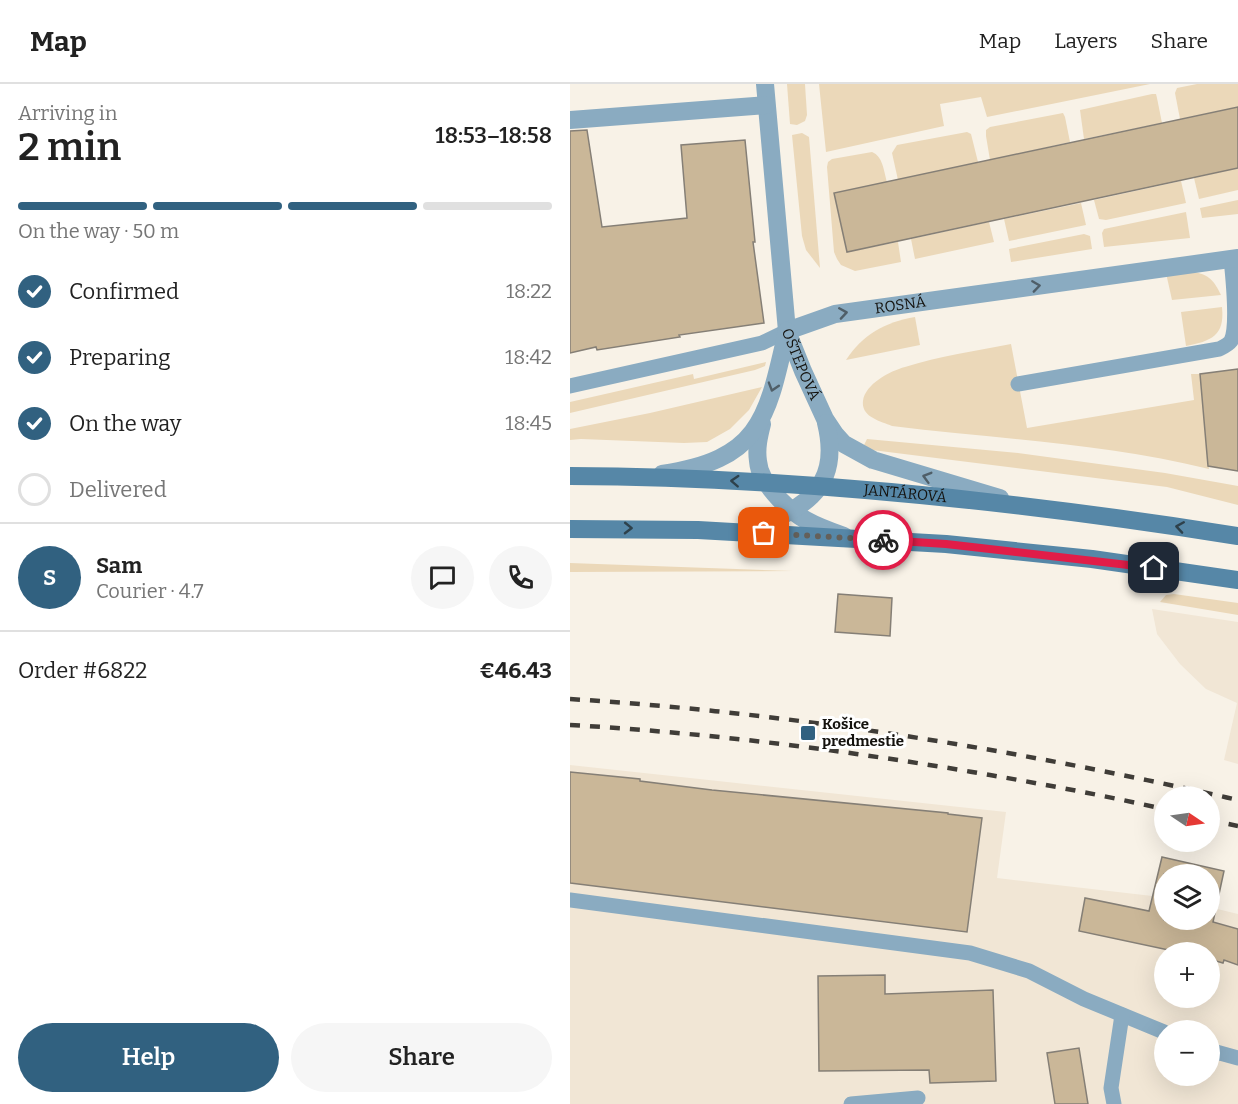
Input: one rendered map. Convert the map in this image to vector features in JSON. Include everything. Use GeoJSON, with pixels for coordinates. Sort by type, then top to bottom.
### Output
{"type":"FeatureCollection","features":[{"type":"Feature","properties":{"kind":"street","name":"OŠTEPOVÁ"},"geometry":{"type":"LineString","coordinates":[[765,84],[787,331],[825,418],[844,444],[873,460],[1024,505]]}},
{"type":"Feature","properties":{"kind":"street"},"geometry":{"type":"LineString","coordinates":[[570,120],[766,105]]}},
{"type":"Feature","properties":{"kind":"street","name":"ROSNÁ"},"geometry":{"type":"LineString","coordinates":[[787,331],[835,314],[1235,259]]}},
{"type":"Feature","properties":{"kind":"street"},"geometry":{"type":"LineString","coordinates":[[787,331],[778,372],[758,438],[760,471],[766,483],[790,511],[813,525],[850,538]]}},
{"type":"Feature","properties":{"kind":"street"},"geometry":{"type":"LineString","coordinates":[[742,532],[790,511],[811,498],[820,487],[831,455],[825,418]]}},
{"type":"Feature","properties":{"kind":"street"},"geometry":{"type":"LineString","coordinates":[[646,477],[684,471],[725,456],[740,446],[763,419]]}},
{"type":"Feature","properties":{"kind":"street","name":"JANTÁROVÁ"},"geometry":{"type":"LineString","coordinates":[[570,476],[766,483],[1024,505],[1238,536]]}},
{"type":"Feature","properties":{"kind":"street"},"geometry":{"type":"LineString","coordinates":[[570,529],[742,532],[946,544],[1092,559],[1238,580]]}},
{"type":"Feature","properties":{"kind":"lane"},"geometry":{"type":"LineString","coordinates":[[1018,384],[1219,349],[1235,344],[1237,326],[1235,259]]}},
{"type":"Feature","properties":{"kind":"lane","name":"ROSNÁ"},"geometry":{"type":"LineString","coordinates":[[570,386],[762,343],[787,331]]}},
{"type":"Feature","properties":{"kind":"lane"},"geometry":{"type":"LineString","coordinates":[[570,900],[970,953],[1029,971],[1084,999],[1154,1028]]}},
{"type":"Feature","properties":{"kind":"lane"},"geometry":{"type":"LineString","coordinates":[[1114,1104],[1112,1089],[1122,1015]]}},
{"type":"Feature","properties":{"kind":"lane"},"geometry":{"type":"LineString","coordinates":[[1220,1053],[1238,1058]]}},
{"type":"Feature","properties":{"kind":"lane"},"geometry":{"type":"LineString","coordinates":[[851,1104],[918,1098]]}},
{"type":"Feature","properties":{"kind":"shaded area"},"geometry":{"type":"Polygon","coordinates":[[[787,84],[805,84],[807,115],[805,121],[797,125],[790,124],[787,84]]]}},
{"type":"Feature","properties":{"kind":"shaded area"},"geometry":{"type":"Polygon","coordinates":[[[819,84],[1150,84],[987,117],[981,97],[940,104],[944,126],[826,152],[819,84]]]}},
{"type":"Feature","properties":{"kind":"shaded area"},"geometry":{"type":"Polygon","coordinates":[[[1197,84],[1238,84],[1238,107],[1180,119],[1175,93],[1177,88],[1197,84]]]}},
{"type":"Feature","properties":{"kind":"shaded area"},"geometry":{"type":"Polygon","coordinates":[[[1156,94],[1162,123],[1084,139],[1080,110],[1156,94]]]}},
{"type":"Feature","properties":{"kind":"shaded area"},"geometry":{"type":"Polygon","coordinates":[[[1063,113],[1070,142],[990,160],[986,130],[990,127],[1063,113]]]}},
{"type":"Feature","properties":{"kind":"shaded area"},"geometry":{"type":"Polygon","coordinates":[[[967,132],[971,134],[978,162],[898,180],[892,153],[897,145],[967,132]]]}},
{"type":"Feature","properties":{"kind":"shaded area"},"geometry":{"type":"Polygon","coordinates":[[[802,133],[809,137],[820,268],[806,250],[802,236],[792,135],[802,133]]]}},
{"type":"Feature","properties":{"kind":"shaded area"},"geometry":{"type":"Polygon","coordinates":[[[872,152],[881,161],[887,182],[834,193],[847,252],[898,242],[901,262],[855,271],[841,265],[834,252],[827,167],[828,162],[832,159],[872,152]]]}},
{"type":"Feature","properties":{"kind":"shaded area"},"geometry":{"type":"Polygon","coordinates":[[[1238,168],[1238,190],[1199,199],[1194,178],[1238,168]]]}},
{"type":"Feature","properties":{"kind":"shaded area"},"geometry":{"type":"Polygon","coordinates":[[[1181,181],[1186,203],[1106,220],[1099,219],[1094,200],[1181,181]]]}},
{"type":"Feature","properties":{"kind":"shaded area"},"geometry":{"type":"Polygon","coordinates":[[[1238,200],[1238,214],[1202,218],[1200,208],[1238,200]]]}},
{"type":"Feature","properties":{"kind":"shaded area"},"geometry":{"type":"Polygon","coordinates":[[[1081,203],[1086,225],[1009,241],[1004,219],[1081,203]]]}},
{"type":"Feature","properties":{"kind":"shaded area"},"geometry":{"type":"Polygon","coordinates":[[[1186,212],[1190,238],[1104,247],[1102,233],[1104,229],[1186,212]]]}},
{"type":"Feature","properties":{"kind":"shaded area"},"geometry":{"type":"Polygon","coordinates":[[[989,222],[994,242],[915,259],[911,239],[989,222]]]}},
{"type":"Feature","properties":{"kind":"shaded area"},"geometry":{"type":"Polygon","coordinates":[[[1084,234],[1090,236],[1092,249],[1011,262],[1009,249],[1084,234]]]}},
{"type":"Feature","properties":{"kind":"shaded area"},"geometry":{"type":"Polygon","coordinates":[[[1166,273],[1203,274],[1210,279],[1221,295],[1172,300],[1166,273]]]}},
{"type":"Feature","properties":{"kind":"shaded area"},"geometry":{"type":"Polygon","coordinates":[[[1222,307],[1219,331],[1203,342],[1186,346],[1181,312],[1222,307]]]}},
{"type":"Feature","properties":{"kind":"shaded area"},"geometry":{"type":"Polygon","coordinates":[[[915,317],[920,345],[846,360],[859,343],[875,331],[894,322],[915,317]]]}},
{"type":"Feature","properties":{"kind":"shaded area"},"geometry":{"type":"Polygon","coordinates":[[[1011,344],[1027,428],[1194,400],[1191,374],[1200,374],[1209,469],[1091,447],[892,426],[872,418],[865,411],[863,401],[868,389],[879,379],[892,372],[931,360],[1011,344]]]}},
{"type":"Feature","properties":{"kind":"shaded area"},"geometry":{"type":"Polygon","coordinates":[[[766,362],[765,366],[755,370],[570,413],[570,402],[693,374],[694,379],[766,362]]]}},
{"type":"Feature","properties":{"kind":"shaded area"},"geometry":{"type":"Polygon","coordinates":[[[762,387],[749,410],[730,429],[707,442],[570,440],[570,429],[762,387]]]}},
{"type":"Feature","properties":{"kind":"shaded area"},"geometry":{"type":"Polygon","coordinates":[[[867,439],[1018,453],[1165,473],[1238,486],[1238,505],[1167,487],[872,450],[864,445],[867,439]]]}},
{"type":"Feature","properties":{"kind":"shaded area"},"geometry":{"type":"Polygon","coordinates":[[[570,563],[793,571],[570,572],[570,563]]]}},
{"type":"Feature","properties":{"kind":"shaded area"},"geometry":{"type":"Polygon","coordinates":[[[1174,594],[1238,603],[1238,615],[1160,602],[1166,595],[1174,594]]]}},
{"type":"Feature","properties":{"kind":"shaded area"},"geometry":{"type":"Polygon","coordinates":[[[1152,609],[1238,622],[1238,764],[1224,760],[1237,703],[1206,689],[1180,664],[1157,634],[1152,609]]]}},
{"type":"Feature","properties":{"kind":"shaded area"},"geometry":{"type":"Polygon","coordinates":[[[570,765],[1006,812],[997,878],[1154,896],[1154,930],[1220,930],[1220,910],[1238,914],[1238,1104],[570,1104],[570,765]]]}},
{"type":"Feature","properties":{"kind":"building"},"geometry":{"type":"Polygon","coordinates":[[[1238,107],[1238,168],[847,252],[834,193],[1238,107]]]}},
{"type":"Feature","properties":{"kind":"building"},"geometry":{"type":"Polygon","coordinates":[[[587,130],[602,227],[687,218],[681,145],[745,140],[755,242],[753,242],[764,323],[597,350],[596,347],[570,353],[570,131],[587,130]]]}},
{"type":"Feature","properties":{"kind":"building"},"geometry":{"type":"Polygon","coordinates":[[[1238,369],[1238,471],[1208,466],[1200,374],[1238,369]]]}},
{"type":"Feature","properties":{"kind":"building"},"geometry":{"type":"Polygon","coordinates":[[[838,594],[892,598],[890,636],[835,632],[838,594]]]}},
{"type":"Feature","properties":{"kind":"building"},"geometry":{"type":"Polygon","coordinates":[[[570,772],[640,779],[640,781],[712,790],[982,818],[967,932],[570,883],[570,772]]]}},
{"type":"Feature","properties":{"kind":"building"},"geometry":{"type":"Polygon","coordinates":[[[1162,857],[1193,864],[1160,864],[1162,857]]]}},
{"type":"Feature","properties":{"kind":"building"},"geometry":{"type":"Polygon","coordinates":[[[1220,870],[1224,871],[1220,890],[1220,870]]]}},
{"type":"Feature","properties":{"kind":"building"},"geometry":{"type":"Polygon","coordinates":[[[1154,890],[1154,930],[1220,930],[1220,924],[1238,929],[1238,965],[1224,960],[1223,963],[1220,962],[1220,942],[1154,942],[1154,947],[1079,931],[1085,898],[1149,911],[1154,890]]]}},
{"type":"Feature","properties":{"kind":"building"},"geometry":{"type":"Polygon","coordinates":[[[885,975],[885,994],[993,990],[996,1081],[930,1083],[929,1070],[819,1071],[818,976],[885,975]]]}},
{"type":"Feature","properties":{"kind":"building"},"geometry":{"type":"Polygon","coordinates":[[[1079,1048],[1088,1104],[1055,1104],[1047,1053],[1079,1048]]]}},
{"type":"Feature","properties":{"kind":"railway"},"geometry":{"type":"LineString","coordinates":[[570,699],[738,714],[906,736],[1072,765],[1238,800]]}},
{"type":"Feature","properties":{"kind":"railway"},"geometry":{"type":"LineString","coordinates":[[570,725],[728,738],[833,751],[938,766],[1154,807]]}},
{"type":"Feature","properties":{"kind":"railway"},"geometry":{"type":"LineString","coordinates":[[1220,822],[1238,826]]}},
{"type":"Feature","properties":{"kind":"way so far"},"geometry":{"type":"LineString","coordinates":[[764,533],[883,540]]}},
{"type":"Feature","properties":{"kind":"place","name":"Košice predmestie"},"geometry":{"type":"Point","coordinates":[808,733]}},
{"type":"Feature","properties":{"kind":"route"},"geometry":{"type":"LineString","coordinates":[[883,540],[1092,559],[1154,568]]}}]}
